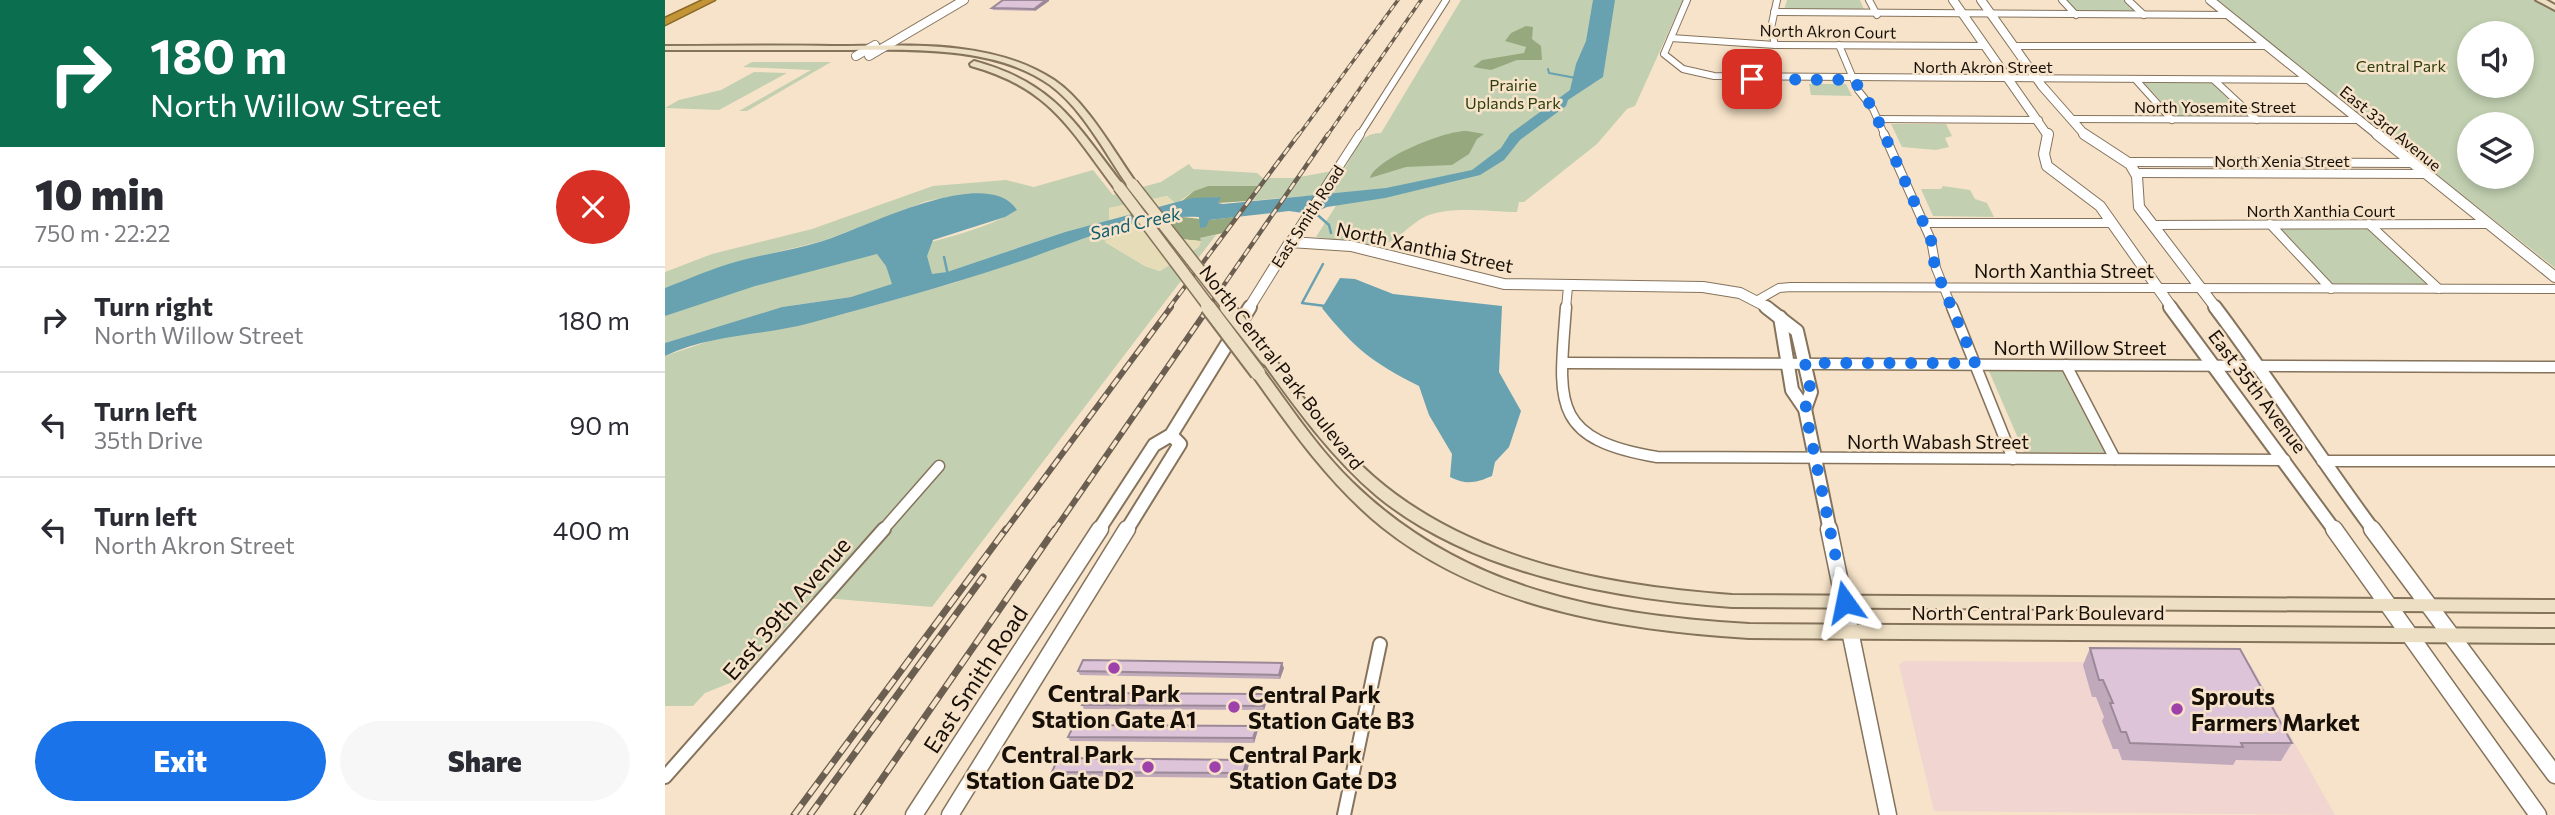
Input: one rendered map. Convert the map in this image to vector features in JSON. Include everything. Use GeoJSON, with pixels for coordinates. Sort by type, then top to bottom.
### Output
{"type":"FeatureCollection","features":[{"type":"Feature","properties":{"kind":"highway"},"geometry":{"type":"LineString","coordinates":[[665,22],[710,0]]}},
{"type":"Feature","properties":{"kind":"main road"},"geometry":{"type":"LineString","coordinates":[[2540,0],[2555,8]]}},
{"type":"Feature","properties":{"kind":"main road","name":"North Central Park Boulevard"},"geometry":{"type":"LineString","coordinates":[[665,48],[869,52],[963,62],[1024,80],[1046,95],[1119,187],[1314,450],[1348,488],[1412,540],[1482,579],[1550,602],[1640,622],[1714,630],[2555,636]]}},
{"type":"Feature","properties":{"kind":"main road","name":"North Central Park Boulevard"},"geometry":{"type":"LineString","coordinates":[[665,56],[856,56],[883,49],[968,54],[1035,71],[1066,95],[1304,409],[1354,466],[1384,494],[1416,516],[1465,539],[1547,569],[1627,590],[1706,600],[2555,606]]}},
{"type":"Feature","properties":{"kind":"street"},"geometry":{"type":"LineString","coordinates":[[869,52],[950,0]]}},
{"type":"Feature","properties":{"kind":"street"},"geometry":{"type":"LineString","coordinates":[[883,49],[964,0]]}},
{"type":"Feature","properties":{"kind":"street","name":"East Smith Road"},"geometry":{"type":"LineString","coordinates":[[914,815],[1154,444],[1171,435],[1290,242],[1446,0]]}},
{"type":"Feature","properties":{"kind":"street"},"geometry":{"type":"LineString","coordinates":[[1671,38],[1688,0]]}},
{"type":"Feature","properties":{"kind":"street"},"geometry":{"type":"LineString","coordinates":[[1775,45],[1771,28],[1777,0]]}},
{"type":"Feature","properties":{"kind":"street"},"geometry":{"type":"LineString","coordinates":[[1869,0],[1877,15]]}},
{"type":"Feature","properties":{"kind":"street","name":"East 35th Avenue"},"geometry":{"type":"LineString","coordinates":[[1953,0],[2048,134],[2044,154],[2046,166],[2059,178],[2096,202],[2211,365],[2285,460],[2538,815]]}},
{"type":"Feature","properties":{"kind":"street"},"geometry":{"type":"LineString","coordinates":[[1981,0],[2085,136],[2128,162],[2137,173]]}},
{"type":"Feature","properties":{"kind":"street"},"geometry":{"type":"LineString","coordinates":[[2062,0],[2076,15]]}},
{"type":"Feature","properties":{"kind":"street"},"geometry":{"type":"LineString","coordinates":[[2128,0],[2144,15]]}},
{"type":"Feature","properties":{"kind":"street","name":"East 33rd Avenue"},"geometry":{"type":"LineString","coordinates":[[2210,0],[2555,277]]}},
{"type":"Feature","properties":{"kind":"street"},"geometry":{"type":"LineString","coordinates":[[1774,12],[1877,15],[2229,15]]}},
{"type":"Feature","properties":{"kind":"street","name":"North Akron Court"},"geometry":{"type":"LineString","coordinates":[[1671,38],[1775,45],[1985,46]]}},
{"type":"Feature","properties":{"kind":"street","name":"North Akron Street"},"geometry":{"type":"LineString","coordinates":[[1671,38],[1664,54],[1678,67],[1702,74],[1752,79],[2309,80]]}},
{"type":"Feature","properties":{"kind":"street"},"geometry":{"type":"LineString","coordinates":[[1839,45],[1854,80],[1878,119],[1923,223],[1943,287],[2014,459]]}},
{"type":"Feature","properties":{"kind":"street"},"geometry":{"type":"LineString","coordinates":[[2015,46],[2267,46]]}},
{"type":"Feature","properties":{"kind":"street"},"geometry":{"type":"LineString","coordinates":[[2136,80],[2172,120]]}},
{"type":"Feature","properties":{"kind":"street"},"geometry":{"type":"LineString","coordinates":[[2214,80],[2257,120]]}},
{"type":"Feature","properties":{"kind":"street"},"geometry":{"type":"LineString","coordinates":[[1878,119],[2039,120]]}},
{"type":"Feature","properties":{"kind":"street","name":"North Yosemite Street"},"geometry":{"type":"LineString","coordinates":[[2071,119],[2359,120]]}},
{"type":"Feature","properties":{"kind":"street","name":"North Xenia Street"},"geometry":{"type":"LineString","coordinates":[[2128,162],[2412,163]]}},
{"type":"Feature","properties":{"kind":"street","name":"East 35th Avenue"},"geometry":{"type":"LineString","coordinates":[[2137,173],[2137,202],[2259,365],[2322,461],[2555,775]]}},
{"type":"Feature","properties":{"kind":"street","name":"North Xenia Street"},"geometry":{"type":"LineString","coordinates":[[2137,173],[2427,174]]}},
{"type":"Feature","properties":{"kind":"street"},"geometry":{"type":"LineString","coordinates":[[1923,223],[2111,223]]}},
{"type":"Feature","properties":{"kind":"street"},"geometry":{"type":"LineString","coordinates":[[2270,224],[2331,289]]}},
{"type":"Feature","properties":{"kind":"street"},"geometry":{"type":"LineString","coordinates":[[2369,224],[2439,289]]}},
{"type":"Feature","properties":{"kind":"street","name":"North Xanthia Court"},"geometry":{"type":"LineString","coordinates":[[2153,225],[2489,224]]}},
{"type":"Feature","properties":{"kind":"street","name":"North Xanthia Street"},"geometry":{"type":"LineString","coordinates":[[1290,242],[1369,249],[1489,282],[1568,287],[1703,287],[1732,291],[1758,300],[1771,292],[1791,287],[2555,289]]}},
{"type":"Feature","properties":{"kind":"street"},"geometry":{"type":"LineString","coordinates":[[1564,363],[1568,287]]}},
{"type":"Feature","properties":{"kind":"street"},"geometry":{"type":"LineString","coordinates":[[1758,300],[1797,331],[1811,392],[1805,409]]}},
{"type":"Feature","properties":{"kind":"street"},"geometry":{"type":"LineString","coordinates":[[1780,317],[1792,390],[1805,409],[1888,815]]}},
{"type":"Feature","properties":{"kind":"street","name":"North Willow Street"},"geometry":{"type":"LineString","coordinates":[[1564,363],[2555,367]]}},
{"type":"Feature","properties":{"kind":"street","name":"North Wabash Street"},"geometry":{"type":"LineString","coordinates":[[1564,363],[1562,395],[1566,414],[1578,431],[1593,442],[1625,453],[1657,457],[2285,460]]}},
{"type":"Feature","properties":{"kind":"street"},"geometry":{"type":"LineString","coordinates":[[2066,365],[2115,459]]}},
{"type":"Feature","properties":{"kind":"street","name":"East Smith Road"},"geometry":{"type":"LineString","coordinates":[[950,815],[1180,444],[1171,435]]}},
{"type":"Feature","properties":{"kind":"street"},"geometry":{"type":"LineString","coordinates":[[2322,461],[2555,461]]}},
{"type":"Feature","properties":{"kind":"street","name":"East 39th Avenue"},"geometry":{"type":"LineString","coordinates":[[665,777],[939,466]]}},
{"type":"Feature","properties":{"kind":"street"},"geometry":{"type":"LineString","coordinates":[[1344,815],[1380,644]]}},
{"type":"Feature","properties":{"kind":"shaded area"},"geometry":{"type":"Polygon","coordinates":[[[1904,661],[2250,663],[2335,815],[1934,811],[1899,665],[1904,661]]]}},
{"type":"Feature","properties":{"kind":"green space","name":"Prairie Uplands Park"},"geometry":{"type":"Polygon","coordinates":[[[1461,0],[1683,0],[1635,106],[1627,109],[1597,144],[1524,202],[1519,202],[1517,212],[1439,212],[1422,218],[1391,241],[1377,246],[1316,237],[1344,193],[1247,201],[1258,186],[1208,186],[1194,191],[1176,204],[1167,196],[1109,208],[1109,221],[1065,232],[947,272],[851,297],[782,307],[665,343],[665,316],[688,307],[782,277],[960,234],[1017,210],[955,196],[927,201],[823,241],[732,263],[665,288],[665,272],[712,254],[812,229],[933,186],[1006,180],[1034,187],[1093,170],[1113,195],[1161,182],[1189,164],[1193,169],[1257,173],[1263,178],[1294,178],[1344,169],[1362,141],[1373,134],[1381,133],[1461,0]]]}},
{"type":"Feature","properties":{"kind":"green space"},"geometry":{"type":"Polygon","coordinates":[[[1787,0],[1860,0],[1865,12],[1784,10],[1787,0]]]}},
{"type":"Feature","properties":{"kind":"green space"},"geometry":{"type":"Polygon","coordinates":[[[2066,0],[2123,0],[2137,13],[2079,13],[2066,0]]]}},
{"type":"Feature","properties":{"kind":"green space","name":"Central Park"},"geometry":{"type":"Polygon","coordinates":[[[2215,0],[2534,0],[2555,11],[2555,268],[2215,0]]]}},
{"type":"Feature","properties":{"kind":"green space"},"geometry":{"type":"Polygon","coordinates":[[[1526,26],[1533,27],[1532,39],[1541,46],[1542,60],[1517,60],[1491,70],[1473,67],[1482,60],[1524,53],[1526,47],[1505,41],[1511,33],[1526,26]]]}},
{"type":"Feature","properties":{"kind":"green space"},"geometry":{"type":"Polygon","coordinates":[[[752,62],[831,62],[747,111],[739,111],[811,70],[743,67],[752,62]]]}},
{"type":"Feature","properties":{"kind":"green space"},"geometry":{"type":"Polygon","coordinates":[[[754,72],[787,73],[719,110],[665,108],[679,100],[721,90],[754,72]]]}},
{"type":"Feature","properties":{"kind":"green space"},"geometry":{"type":"Polygon","coordinates":[[[2144,83],[2212,83],[2248,118],[2176,117],[2144,83]]]}},
{"type":"Feature","properties":{"kind":"green space"},"geometry":{"type":"Polygon","coordinates":[[[1809,84],[1846,84],[1852,96],[1811,95],[1809,84]]]}},
{"type":"Feature","properties":{"kind":"green space"},"geometry":{"type":"Polygon","coordinates":[[[1891,124],[1946,124],[1952,136],[1945,138],[1949,147],[1936,150],[1902,147],[1891,124]]]}},
{"type":"Feature","properties":{"kind":"green space"},"geometry":{"type":"Polygon","coordinates":[[[1467,131],[1484,134],[1477,139],[1469,154],[1452,165],[1406,167],[1370,178],[1375,170],[1398,154],[1444,135],[1467,131]]]}},
{"type":"Feature","properties":{"kind":"green space"},"geometry":{"type":"Polygon","coordinates":[[[1208,186],[1258,186],[1247,201],[1218,203],[1220,197],[1182,201],[1194,191],[1208,186]]]}},
{"type":"Feature","properties":{"kind":"green space"},"geometry":{"type":"Polygon","coordinates":[[[1943,186],[1970,190],[1975,199],[1987,203],[1994,217],[1933,216],[1921,189],[1941,189],[1943,186]]]}},
{"type":"Feature","properties":{"kind":"green space"},"geometry":{"type":"Polygon","coordinates":[[[1174,216],[1209,220],[1235,217],[1223,233],[1200,238],[1201,241],[1180,239],[1165,218],[1174,216]]]}},
{"type":"Feature","properties":{"kind":"green space"},"geometry":{"type":"Polygon","coordinates":[[[1127,227],[1129,232],[1105,242],[1145,266],[1160,271],[1200,238],[1216,235],[932,607],[812,597],[740,679],[705,693],[693,706],[665,706],[665,356],[712,340],[844,314],[954,283],[1102,232],[1127,227]]]}},
{"type":"Feature","properties":{"kind":"green space"},"geometry":{"type":"Polygon","coordinates":[[[2279,227],[2366,228],[2429,285],[2334,285],[2279,227]]]}},
{"type":"Feature","properties":{"kind":"green space"},"geometry":{"type":"Polygon","coordinates":[[[1988,369],[2061,370],[2104,452],[2024,452],[1988,369]]]}},
{"type":"Feature","properties":{"kind":"sand"},"geometry":{"type":"Polygon","coordinates":[[[1167,196],[1176,204],[1109,221],[1109,208],[1167,196]]]}},
{"type":"Feature","properties":{"kind":"sand"},"geometry":{"type":"Polygon","coordinates":[[[1165,218],[1180,239],[1201,241],[1199,247],[1160,271],[1145,266],[1104,241],[1129,233],[1127,227],[1165,218]]]}},
{"type":"Feature","properties":{"kind":"water","name":"Sand Creek"},"geometry":{"type":"Polygon","coordinates":[[[1593,0],[1615,0],[1603,77],[1568,100],[1566,106],[1520,140],[1504,160],[1480,175],[1385,198],[1327,207],[1310,214],[1289,211],[1209,220],[1206,227],[1200,228],[1199,217],[1150,220],[1103,232],[910,296],[810,323],[700,343],[665,356],[665,343],[782,307],[851,297],[892,284],[886,266],[877,254],[755,286],[665,316],[665,288],[726,265],[823,241],[923,203],[953,196],[979,193],[1001,197],[1017,210],[1005,217],[933,240],[927,256],[932,274],[947,272],[1065,232],[1192,198],[1221,197],[1218,203],[1223,204],[1386,188],[1472,170],[1501,148],[1510,134],[1570,90],[1576,64],[1586,41],[1593,0]]]}},
{"type":"Feature","properties":{"kind":"water"},"geometry":{"type":"Polygon","coordinates":[[[1340,278],[1355,279],[1393,294],[1502,306],[1499,372],[1521,411],[1509,447],[1495,462],[1492,476],[1471,482],[1450,477],[1452,454],[1429,415],[1419,386],[1365,353],[1322,308],[1340,278]]]}},
{"type":"Feature","properties":{"kind":"building"},"geometry":{"type":"Polygon","coordinates":[[[1003,0],[1046,0],[1034,9],[992,8],[1003,0]]]}},
{"type":"Feature","properties":{"kind":"building","name":"Sprouts Farmers Market"},"geometry":{"type":"Polygon","coordinates":[[[2090,648],[2240,649],[2292,743],[2241,743],[2243,747],[2130,743],[2126,732],[2121,732],[2103,680],[2099,680],[2090,648]]]}},
{"type":"Feature","properties":{"kind":"building"},"geometry":{"type":"Polygon","coordinates":[[[1083,660],[1282,663],[1279,675],[1078,671],[1083,660]]]}},
{"type":"Feature","properties":{"kind":"building"},"geometry":{"type":"Polygon","coordinates":[[[1088,693],[1266,694],[1263,706],[1082,705],[1088,693]]]}},
{"type":"Feature","properties":{"kind":"building"},"geometry":{"type":"Polygon","coordinates":[[[1074,725],[1257,726],[1253,738],[1068,737],[1074,725]]]}},
{"type":"Feature","properties":{"kind":"building"},"geometry":{"type":"Polygon","coordinates":[[[1058,758],[1247,760],[1243,773],[1052,772],[1058,758]]]}},
{"type":"Feature","properties":{"kind":"waterway"},"geometry":{"type":"LineString","coordinates":[[1548,69],[1549,73],[1576,78]]}},
{"type":"Feature","properties":{"kind":"waterway"},"geometry":{"type":"LineString","coordinates":[[1313,211],[1329,225],[1331,233]]}},
{"type":"Feature","properties":{"kind":"waterway"},"geometry":{"type":"LineString","coordinates":[[944,257],[948,275]]}},
{"type":"Feature","properties":{"kind":"waterway"},"geometry":{"type":"LineString","coordinates":[[1323,264],[1302,303],[1325,306]]}},
{"type":"Feature","properties":{"kind":"railway"},"geometry":{"type":"LineString","coordinates":[[1298,136],[1398,0]]}},
{"type":"Feature","properties":{"kind":"railway"},"geometry":{"type":"LineString","coordinates":[[1327,136],[1421,0]]}},
{"type":"Feature","properties":{"kind":"railway"},"geometry":{"type":"LineString","coordinates":[[1169,308],[1299,134]]}},
{"type":"Feature","properties":{"kind":"railway"},"geometry":{"type":"LineString","coordinates":[[1208,308],[1328,134]]}},
{"type":"Feature","properties":{"kind":"railway"},"geometry":{"type":"LineString","coordinates":[[1005,531],[1171,307]]}},
{"type":"Feature","properties":{"kind":"railway"},"geometry":{"type":"LineString","coordinates":[[1054,531],[1209,307]]}},
{"type":"Feature","properties":{"kind":"railway"},"geometry":{"type":"LineString","coordinates":[[794,815],[1006,529]]}},
{"type":"Feature","properties":{"kind":"railway"},"geometry":{"type":"LineString","coordinates":[[857,815],[1055,529]]}},
{"type":"Feature","properties":{"kind":"railway"},"geometry":{"type":"LineString","coordinates":[[810,815],[983,577]]}},
{"type":"Feature","properties":{"kind":"place","name":"Central Park Station Gate A1"},"geometry":{"type":"Point","coordinates":[1114,668]}},
{"type":"Feature","properties":{"kind":"place","name":"Central Park Station Gate B3"},"geometry":{"type":"Point","coordinates":[1234,707]}},
{"type":"Feature","properties":{"kind":"place","name":"Sprouts Farmers Market"},"geometry":{"type":"Point","coordinates":[2177,709]}},
{"type":"Feature","properties":{"kind":"place","name":"Central Park Station Gate D2"},"geometry":{"type":"Point","coordinates":[1148,767]}},
{"type":"Feature","properties":{"kind":"place","name":"Central Park Station Gate D3"},"geometry":{"type":"Point","coordinates":[1215,767]}},
{"type":"Feature","properties":{"kind":"route"},"geometry":{"type":"LineString","coordinates":[[1752,79],[1854,80],[1873,109],[1931,240],[1935,268],[1975,363],[1805,363],[1811,392],[1805,409],[1845,602]]}}]}
